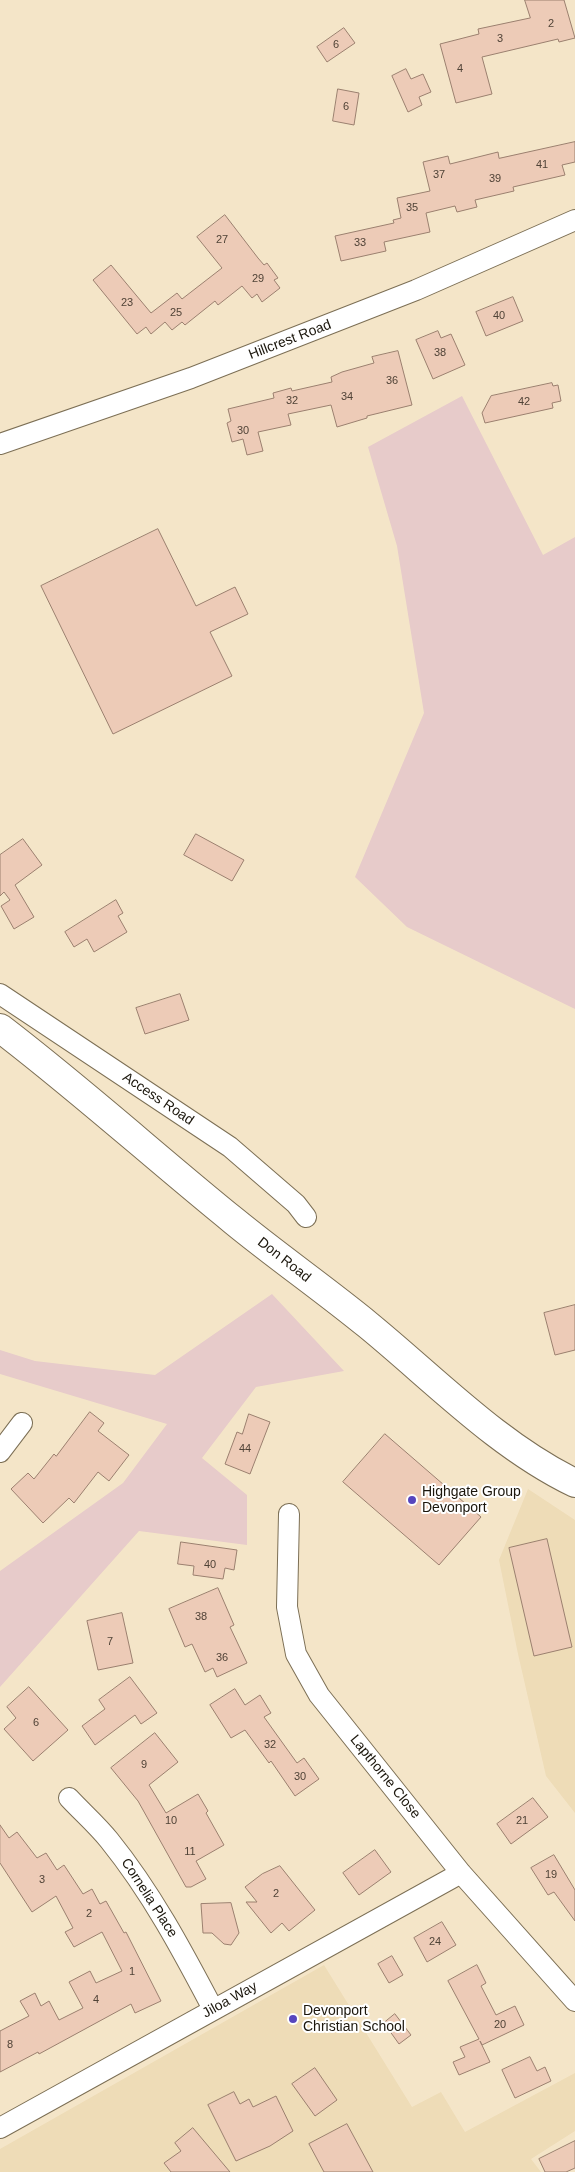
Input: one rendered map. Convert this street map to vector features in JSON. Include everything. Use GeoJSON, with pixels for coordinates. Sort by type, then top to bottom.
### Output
{"type":"FeatureCollection","features":[{"type":"Feature","properties":{"kind":"main road","name":"Don Road"},"geometry":{"type":"LineString","coordinates":[[0,1028],[56,1071],[234,1221],[366,1324],[512,1447],[575,1483]]}},
{"type":"Feature","properties":{"kind":"street","name":"Hillcrest Road"},"geometry":{"type":"LineString","coordinates":[[0,444],[200,375],[416,290],[575,220]]}},
{"type":"Feature","properties":{"kind":"street","name":"Access Road"},"geometry":{"type":"LineString","coordinates":[[0,994],[230,1147],[296,1204],[306,1217]]}},
{"type":"Feature","properties":{"kind":"street"},"geometry":{"type":"LineString","coordinates":[[0,1452],[22,1423]]}},
{"type":"Feature","properties":{"kind":"street","name":"Lapthorne Close"},"geometry":{"type":"LineString","coordinates":[[289,1514],[287,1607],[296,1654],[319,1695],[461,1873],[575,2002]]}},
{"type":"Feature","properties":{"kind":"street","name":"Cornelia Place"},"geometry":{"type":"LineString","coordinates":[[69,1798],[108,1838],[136,1875],[169,1926],[213,2009]]}},
{"type":"Feature","properties":{"kind":"street","name":"Jiloa Way"},"geometry":{"type":"LineString","coordinates":[[0,2128],[461,1873]]}},
{"type":"Feature","properties":{"kind":"shaded area"},"geometry":{"type":"Polygon","coordinates":[[[462,396],[543,555],[575,537],[575,1009],[407,927],[355,877],[424,713],[397,546],[368,447],[462,396]]]}},
{"type":"Feature","properties":{"kind":"shaded area"},"geometry":{"type":"Polygon","coordinates":[[[272,1294],[344,1371],[256,1387],[202,1458],[247,1495],[247,1545],[139,1531],[0,1687],[0,1571],[123,1483],[167,1424],[0,1374],[0,1350],[35,1361],[155,1375],[272,1294]]]}},
{"type":"Feature","properties":{"kind":"shaded area"},"geometry":{"type":"Polygon","coordinates":[[[528,1489],[575,1520],[575,1813],[546,1776],[499,1560],[528,1489]]]}},
{"type":"Feature","properties":{"kind":"shaded area","name":"Devonport Christian School"},"geometry":{"type":"Polygon","coordinates":[[[324,1965],[412,2107],[441,2092],[465,2132],[575,2073],[575,2131],[531,2159],[541,2172],[0,2172],[0,2149],[324,1965]]]}},
{"type":"Feature","properties":{"kind":"building"},"geometry":{"type":"Polygon","coordinates":[[[525,0],[564,0],[575,38],[559,42],[558,39],[482,57],[492,94],[456,103],[440,44],[479,34],[478,29],[530,18],[525,0]]]}},
{"type":"Feature","properties":{"kind":"building"},"geometry":{"type":"Polygon","coordinates":[[[344,28],[355,43],[327,62],[317,47],[344,28]]]}},
{"type":"Feature","properties":{"kind":"building"},"geometry":{"type":"Polygon","coordinates":[[[406,69],[411,79],[423,74],[431,92],[419,97],[422,105],[408,112],[392,76],[406,69]]]}},
{"type":"Feature","properties":{"kind":"building"},"geometry":{"type":"Polygon","coordinates":[[[338,89],[359,93],[354,125],[333,121],[338,89]]]}},
{"type":"Feature","properties":{"kind":"building"},"geometry":{"type":"Polygon","coordinates":[[[575,142],[575,162],[562,165],[565,175],[513,187],[514,191],[475,200],[477,207],[457,212],[455,206],[426,213],[430,232],[384,242],[386,251],[341,261],[335,236],[394,223],[393,220],[401,218],[397,198],[430,191],[423,162],[448,156],[450,164],[498,152],[499,158],[575,142]]]}},
{"type":"Feature","properties":{"kind":"building"},"geometry":{"type":"Polygon","coordinates":[[[225,215],[264,265],[267,263],[278,278],[274,280],[280,288],[262,302],[257,294],[252,298],[242,286],[218,305],[215,301],[185,325],[182,322],[172,330],[165,322],[151,334],[146,327],[137,334],[93,280],[111,265],[151,313],[177,293],[182,299],[222,268],[197,237],[225,215]]]}},
{"type":"Feature","properties":{"kind":"building"},"geometry":{"type":"Polygon","coordinates":[[[513,297],[523,321],[486,336],[476,312],[513,297]]]}},
{"type":"Feature","properties":{"kind":"building"},"geometry":{"type":"Polygon","coordinates":[[[438,331],[441,338],[451,334],[465,365],[433,379],[416,340],[438,331]]]}},
{"type":"Feature","properties":{"kind":"building"},"geometry":{"type":"Polygon","coordinates":[[[398,351],[412,405],[367,416],[367,418],[337,427],[331,405],[288,414],[291,425],[258,432],[263,451],[247,455],[243,439],[232,442],[227,423],[231,421],[228,409],[274,398],[273,393],[291,388],[292,391],[332,382],[331,377],[342,372],[374,363],[372,357],[398,351]]]}},
{"type":"Feature","properties":{"kind":"building"},"geometry":{"type":"Polygon","coordinates":[[[552,383],[553,386],[558,385],[561,401],[552,403],[553,408],[485,423],[482,413],[491,396],[552,383]]]}},
{"type":"Feature","properties":{"kind":"building"},"geometry":{"type":"Polygon","coordinates":[[[158,529],[196,606],[235,587],[248,614],[210,632],[232,676],[113,734],[41,586],[158,529]]]}},
{"type":"Feature","properties":{"kind":"building"},"geometry":{"type":"Polygon","coordinates":[[[196,834],[244,860],[232,881],[184,855],[196,834]]]}},
{"type":"Feature","properties":{"kind":"building"},"geometry":{"type":"Polygon","coordinates":[[[23,839],[42,865],[15,885],[34,917],[14,929],[1,906],[10,900],[4,892],[0,896],[0,855],[23,839]]]}},
{"type":"Feature","properties":{"kind":"building"},"geometry":{"type":"Polygon","coordinates":[[[116,900],[123,913],[118,916],[127,932],[94,952],[87,939],[74,947],[65,932],[116,900]]]}},
{"type":"Feature","properties":{"kind":"building"},"geometry":{"type":"Polygon","coordinates":[[[180,994],[189,1020],[145,1034],[136,1008],[180,994]]]}},
{"type":"Feature","properties":{"kind":"building"},"geometry":{"type":"Polygon","coordinates":[[[575,1305],[575,1350],[555,1355],[544,1313],[575,1305]]]}},
{"type":"Feature","properties":{"kind":"building"},"geometry":{"type":"Polygon","coordinates":[[[90,1412],[104,1423],[98,1431],[129,1455],[109,1481],[98,1472],[74,1503],[69,1498],[43,1523],[11,1489],[28,1473],[34,1479],[54,1454],[56,1456],[90,1412]]]}},
{"type":"Feature","properties":{"kind":"building"},"geometry":{"type":"Polygon","coordinates":[[[249,1414],[270,1422],[250,1474],[225,1464],[237,1432],[242,1434],[249,1414]]]}},
{"type":"Feature","properties":{"kind":"building","name":"Highgate Group Devonport"},"geometry":{"type":"Polygon","coordinates":[[[385,1434],[481,1517],[439,1565],[343,1482],[385,1434]]]}},
{"type":"Feature","properties":{"kind":"building"},"geometry":{"type":"Polygon","coordinates":[[[547,1539],[572,1647],[534,1656],[509,1548],[547,1539]]]}},
{"type":"Feature","properties":{"kind":"building"},"geometry":{"type":"Polygon","coordinates":[[[181,1542],[237,1550],[234,1570],[225,1568],[223,1579],[193,1575],[194,1566],[178,1564],[181,1542]]]}},
{"type":"Feature","properties":{"kind":"building"},"geometry":{"type":"Polygon","coordinates":[[[218,1588],[234,1625],[230,1627],[247,1663],[217,1677],[213,1668],[205,1672],[192,1644],[185,1647],[169,1609],[218,1588]]]}},
{"type":"Feature","properties":{"kind":"building"},"geometry":{"type":"Polygon","coordinates":[[[122,1613],[133,1663],[98,1670],[87,1621],[122,1613]]]}},
{"type":"Feature","properties":{"kind":"building"},"geometry":{"type":"Polygon","coordinates":[[[130,1677],[157,1713],[141,1724],[135,1715],[95,1745],[82,1726],[105,1709],[99,1700],[130,1677]]]}},
{"type":"Feature","properties":{"kind":"building"},"geometry":{"type":"Polygon","coordinates":[[[29,1687],[68,1730],[33,1761],[4,1729],[16,1718],[7,1707],[29,1687]]]}},
{"type":"Feature","properties":{"kind":"building"},"geometry":{"type":"Polygon","coordinates":[[[235,1689],[245,1705],[260,1695],[271,1713],[264,1717],[297,1763],[304,1758],[319,1779],[295,1796],[271,1761],[269,1763],[245,1730],[231,1738],[210,1705],[235,1689]]]}},
{"type":"Feature","properties":{"kind":"building"},"geometry":{"type":"Polygon","coordinates":[[[155,1733],[178,1762],[149,1785],[166,1813],[198,1794],[208,1811],[206,1813],[224,1845],[196,1861],[206,1879],[191,1887],[186,1887],[138,1801],[111,1768],[155,1733]]]}},
{"type":"Feature","properties":{"kind":"building"},"geometry":{"type":"Polygon","coordinates":[[[533,1798],[548,1817],[511,1844],[497,1824],[533,1798]]]}},
{"type":"Feature","properties":{"kind":"building"},"geometry":{"type":"Polygon","coordinates":[[[0,1825],[9,1838],[17,1832],[37,1858],[46,1853],[57,1870],[64,1865],[83,1894],[92,1889],[100,1904],[106,1901],[124,1933],[126,1932],[161,2001],[135,2013],[131,2004],[39,2054],[38,2052],[0,2072],[0,2031],[29,2016],[20,2001],[35,1993],[41,2006],[49,2001],[59,2020],[83,2008],[69,1982],[90,1971],[96,1983],[122,1971],[102,1932],[74,1947],[65,1932],[73,1928],[56,1896],[32,1912],[0,1863],[0,1825]]]}},
{"type":"Feature","properties":{"kind":"building"},"geometry":{"type":"Polygon","coordinates":[[[375,1850],[391,1872],[359,1895],[343,1873],[375,1850]]]}},
{"type":"Feature","properties":{"kind":"building"},"geometry":{"type":"Polygon","coordinates":[[[554,1855],[575,1890],[575,1921],[554,1892],[548,1895],[531,1868],[554,1855]]]}},
{"type":"Feature","properties":{"kind":"building"},"geometry":{"type":"Polygon","coordinates":[[[280,1866],[315,1910],[289,1931],[282,1923],[271,1933],[246,1902],[257,1902],[245,1887],[262,1874],[280,1866]]]}},
{"type":"Feature","properties":{"kind":"building"},"geometry":{"type":"Polygon","coordinates":[[[231,1903],[239,1933],[231,1945],[224,1944],[212,1933],[203,1933],[201,1904],[231,1903]]]}},
{"type":"Feature","properties":{"kind":"building"},"geometry":{"type":"Polygon","coordinates":[[[442,1922],[456,1945],[427,1962],[414,1938],[442,1922]]]}},
{"type":"Feature","properties":{"kind":"building"},"geometry":{"type":"Polygon","coordinates":[[[392,1956],[403,1975],[389,1983],[378,1964],[392,1956]]]}},
{"type":"Feature","properties":{"kind":"building"},"geometry":{"type":"Polygon","coordinates":[[[477,1965],[486,1983],[481,1986],[496,2015],[515,2006],[524,2025],[482,2045],[480,2041],[490,2062],[459,2075],[453,2062],[465,2057],[460,2047],[479,2039],[448,1981],[477,1965]]]}},
{"type":"Feature","properties":{"kind":"building"},"geometry":{"type":"Polygon","coordinates":[[[395,2014],[411,2035],[399,2044],[384,2023],[395,2014]]]}},
{"type":"Feature","properties":{"kind":"building"},"geometry":{"type":"Polygon","coordinates":[[[530,2057],[537,2071],[545,2067],[551,2081],[515,2098],[502,2070],[530,2057]]]}},
{"type":"Feature","properties":{"kind":"building"},"geometry":{"type":"Polygon","coordinates":[[[315,2068],[337,2100],[315,2116],[292,2084],[315,2068]]]}},
{"type":"Feature","properties":{"kind":"building"},"geometry":{"type":"Polygon","coordinates":[[[234,2092],[240,2104],[249,2099],[253,2107],[276,2096],[293,2131],[270,2146],[236,2161],[208,2105],[234,2092]]]}},
{"type":"Feature","properties":{"kind":"building"},"geometry":{"type":"Polygon","coordinates":[[[347,2124],[373,2172],[324,2172],[309,2144],[347,2124]]]}},
{"type":"Feature","properties":{"kind":"building"},"geometry":{"type":"Polygon","coordinates":[[[193,2128],[230,2172],[171,2172],[164,2163],[181,2151],[175,2143],[193,2128]]]}},
{"type":"Feature","properties":{"kind":"building"},"geometry":{"type":"Polygon","coordinates":[[[575,2141],[575,2168],[566,2172],[545,2172],[539,2159],[575,2141]]]}},
{"type":"Feature","properties":{"kind":"place","name":"Highgate Group Devonport"},"geometry":{"type":"Point","coordinates":[412,1500]}},
{"type":"Feature","properties":{"kind":"place","name":"Devonport Christian School"},"geometry":{"type":"Point","coordinates":[293,2019]}}]}
